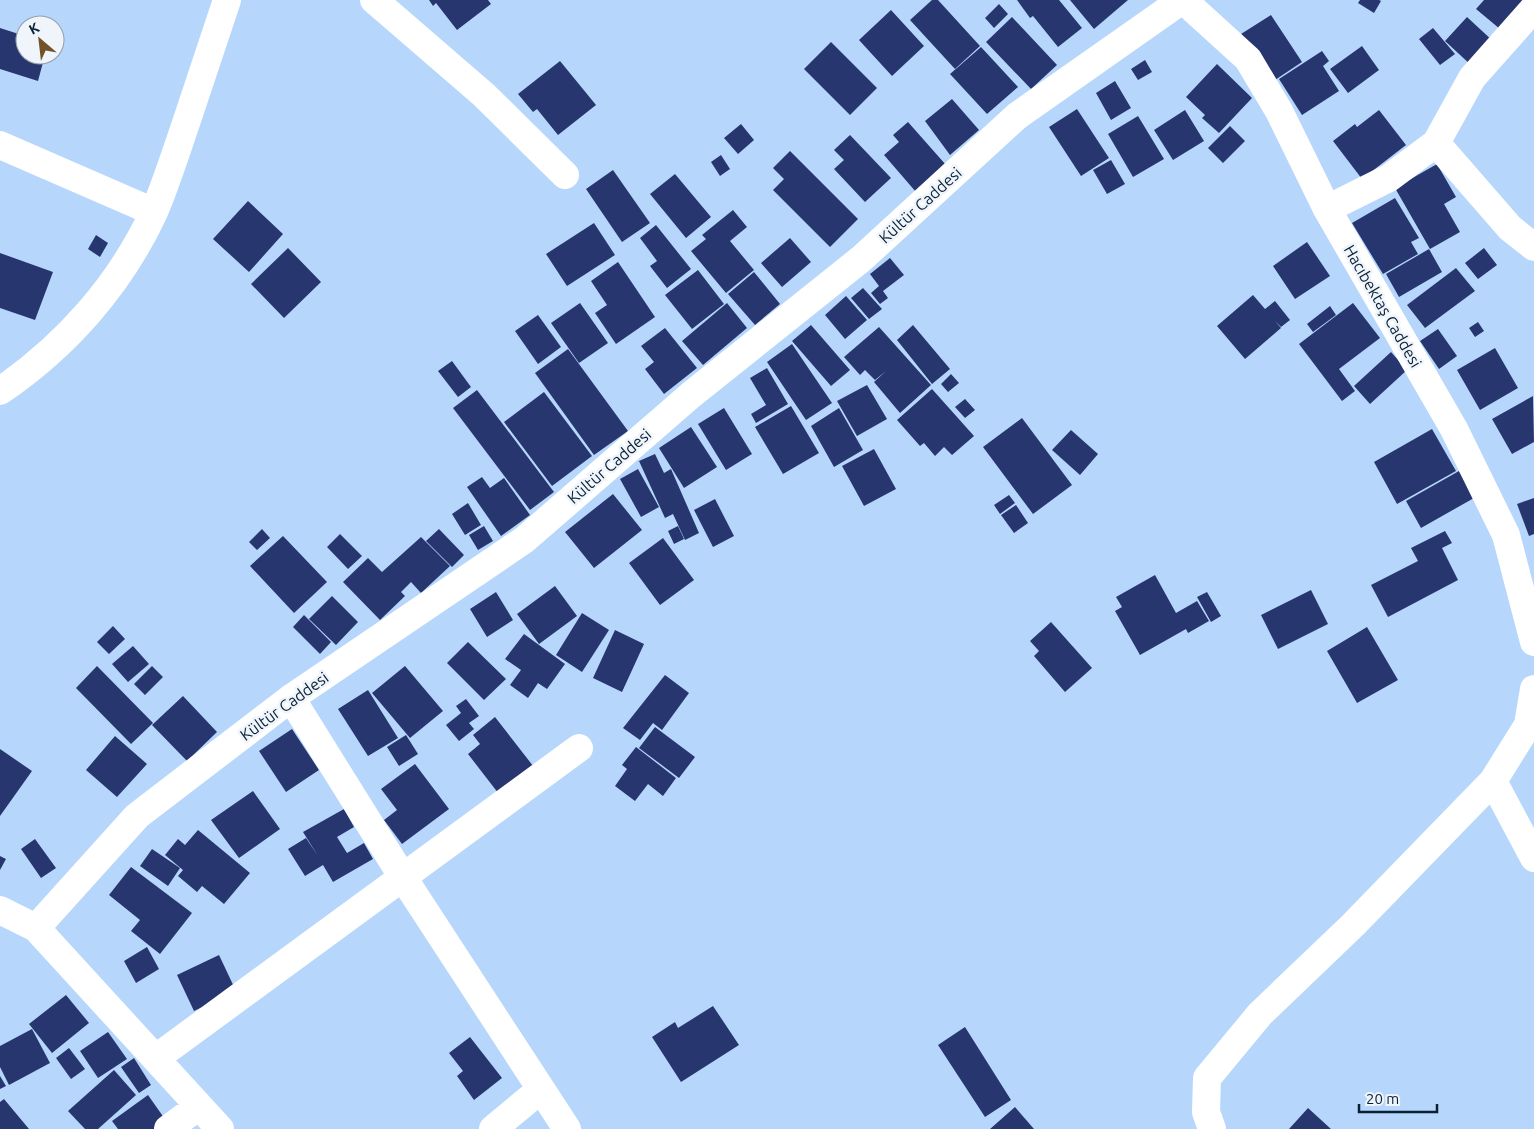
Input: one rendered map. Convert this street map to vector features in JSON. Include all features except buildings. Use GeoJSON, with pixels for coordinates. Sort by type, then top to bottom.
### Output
{"type":"FeatureCollection","features":[{"type":"Feature","properties":{"kind":"street"},"geometry":{"type":"LineString","coordinates":[[0,391],[66,338],[89,315],[134,250],[154,212],[227,0]]}},
{"type":"Feature","properties":{"kind":"street"},"geometry":{"type":"LineString","coordinates":[[374,0],[484,95],[565,176]]}},
{"type":"Feature","properties":{"kind":"street","name":"Hacıbektaş Caddesi"},"geometry":{"type":"LineString","coordinates":[[1182,0],[1248,59],[1279,111],[1328,209],[1454,429],[1506,535],[1534,642]]}},
{"type":"Feature","properties":{"kind":"street","name":"Kültür Caddesi"},"geometry":{"type":"LineString","coordinates":[[36,928],[137,816],[291,698],[524,540],[692,394],[861,259],[1017,116],[1182,0]]}},
{"type":"Feature","properties":{"kind":"street"},"geometry":{"type":"LineString","coordinates":[[1328,209],[1389,178],[1436,143],[1472,78],[1534,8]]}},
{"type":"Feature","properties":{"kind":"street"},"geometry":{"type":"LineString","coordinates":[[1436,143],[1510,228],[1534,247]]}},
{"type":"Feature","properties":{"kind":"street"},"geometry":{"type":"LineString","coordinates":[[0,146],[154,212]]}},
{"type":"Feature","properties":{"kind":"street"},"geometry":{"type":"LineString","coordinates":[[1212,1129],[1206,1112],[1206,1078],[1260,1014],[1354,925],[1493,781],[1528,726],[1534,689]]}},
{"type":"Feature","properties":{"kind":"street"},"geometry":{"type":"LineString","coordinates":[[291,698],[402,876],[567,1129]]}},
{"type":"Feature","properties":{"kind":"street"},"geometry":{"type":"LineString","coordinates":[[156,1058],[402,876],[530,786],[579,748]]}},
{"type":"Feature","properties":{"kind":"street"},"geometry":{"type":"LineString","coordinates":[[1493,781],[1534,858]]}},
{"type":"Feature","properties":{"kind":"street"},"geometry":{"type":"LineString","coordinates":[[0,910],[36,928],[220,1129]]}},
{"type":"Feature","properties":{"kind":"street"},"geometry":{"type":"LineString","coordinates":[[492,1129],[540,1090]]}},
{"type":"Feature","properties":{"kind":"street"},"geometry":{"type":"LineString","coordinates":[[168,1129],[200,1106]]}}]}
